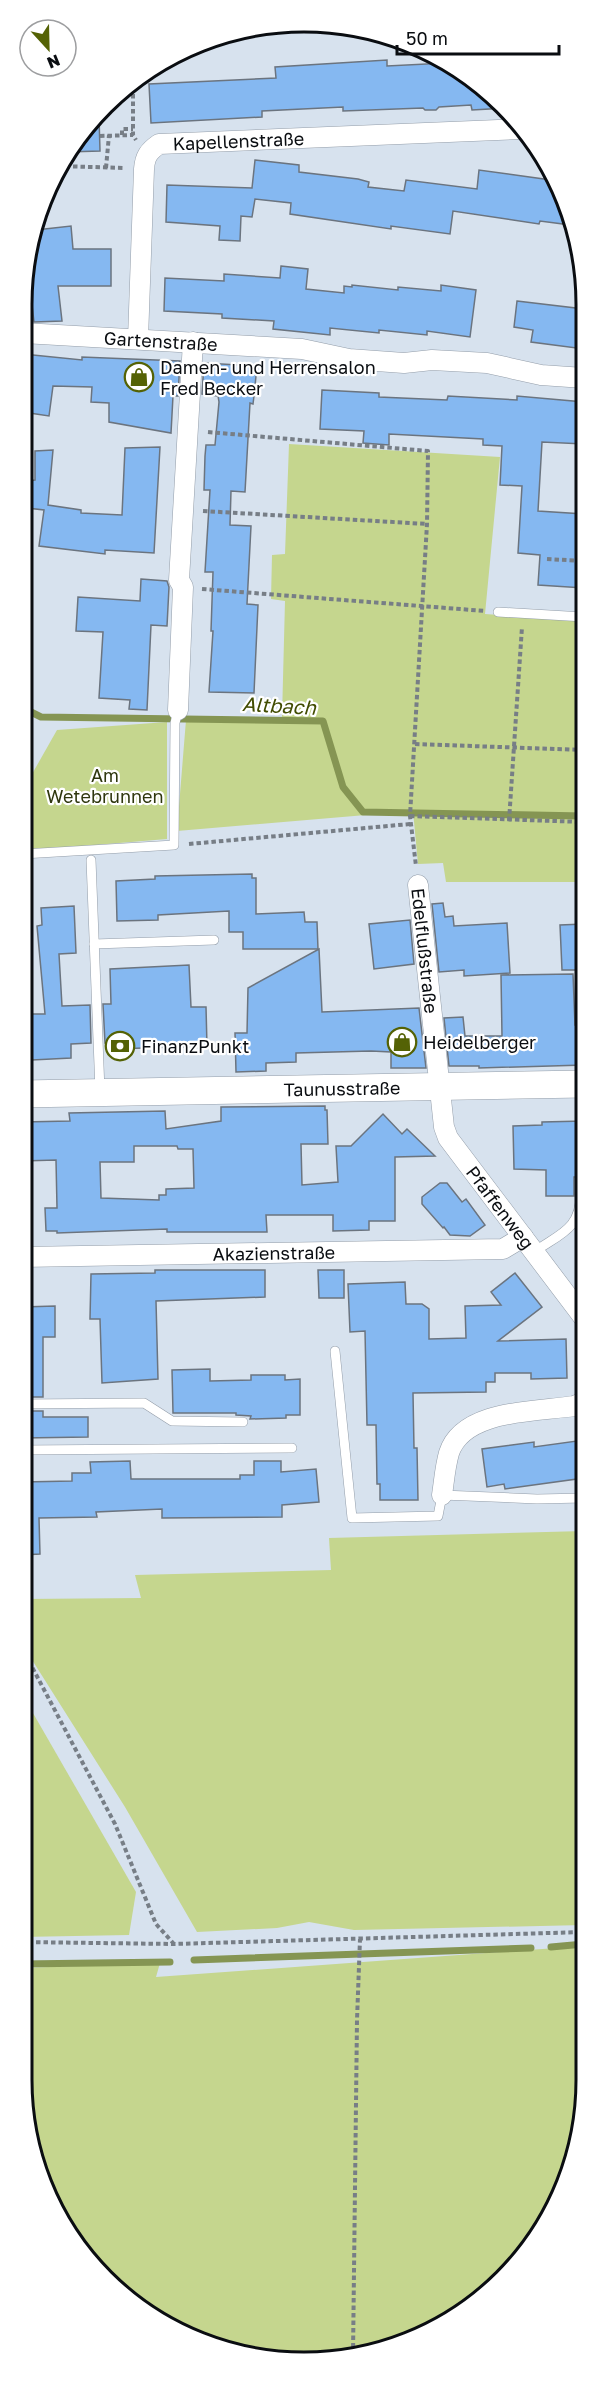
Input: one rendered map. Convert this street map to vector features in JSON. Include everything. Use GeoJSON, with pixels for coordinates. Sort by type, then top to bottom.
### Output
{"type":"FeatureCollection","features":[{"type":"Feature","properties":{"kind":"street","name":"Kapellenstraße"},"geometry":{"type":"LineString","coordinates":[[147,159],[159,144],[170,143],[512,129]]}},
{"type":"Feature","properties":{"kind":"street"},"geometry":{"type":"LineString","coordinates":[[138,339],[147,159]]}},
{"type":"Feature","properties":{"kind":"street","name":"Gartenstraße"},"geometry":{"type":"LineString","coordinates":[[32,333],[302,349],[349,359],[393,362],[432,360],[487,363],[541,375],[576,377]]}},
{"type":"Feature","properties":{"kind":"street"},"geometry":{"type":"LineString","coordinates":[[176,716],[183,587],[179,580],[193,342]]}},
{"type":"Feature","properties":{"kind":"street","name":"Edelflußstraße"},"geometry":{"type":"LineString","coordinates":[[418,885],[440,1086]]}},
{"type":"Feature","properties":{"kind":"street","name":"Taunusstraße"},"geometry":{"type":"LineString","coordinates":[[32,1094],[576,1084]]}},
{"type":"Feature","properties":{"kind":"street","name":"Pfaffenweg"},"geometry":{"type":"LineString","coordinates":[[440,1086],[444,1127],[448,1138],[576,1308]]}},
{"type":"Feature","properties":{"kind":"street","name":"Akazienstraße"},"geometry":{"type":"LineString","coordinates":[[32,1257],[503,1249],[528,1245]]}},
{"type":"Feature","properties":{"kind":"street"},"geometry":{"type":"LineString","coordinates":[[442,1495],[450,1452],[458,1437],[469,1427],[485,1419],[576,1405]]}},
{"type":"Feature","properties":{"kind":"lane"},"geometry":{"type":"LineString","coordinates":[[498,612],[576,617]]}},
{"type":"Feature","properties":{"kind":"lane"},"geometry":{"type":"LineString","coordinates":[[32,853],[174,845],[176,716]]}},
{"type":"Feature","properties":{"kind":"lane"},"geometry":{"type":"LineString","coordinates":[[91,860],[100,1093]]}},
{"type":"Feature","properties":{"kind":"lane"},"geometry":{"type":"LineString","coordinates":[[94,944],[214,940]]}},
{"type":"Feature","properties":{"kind":"lane"},"geometry":{"type":"LineString","coordinates":[[528,1245],[576,1221]]}},
{"type":"Feature","properties":{"kind":"lane"},"geometry":{"type":"LineString","coordinates":[[336,1351],[352,1518],[438,1516],[442,1495],[576,1498]]}},
{"type":"Feature","properties":{"kind":"lane"},"geometry":{"type":"LineString","coordinates":[[32,1404],[144,1403],[172,1421],[243,1422]]}},
{"type":"Feature","properties":{"kind":"lane"},"geometry":{"type":"LineString","coordinates":[[32,1450],[292,1448]]}},
{"type":"Feature","properties":{"kind":"path"},"geometry":{"type":"LineString","coordinates":[[68,166],[106,168],[147,159],[133,135],[132,93]]}},
{"type":"Feature","properties":{"kind":"path"},"geometry":{"type":"LineString","coordinates":[[122,135],[122,129],[133,129]]}},
{"type":"Feature","properties":{"kind":"path"},"geometry":{"type":"LineString","coordinates":[[106,168],[109,135]]}},
{"type":"Feature","properties":{"kind":"path"},"geometry":{"type":"LineString","coordinates":[[100,136],[133,135]]}},
{"type":"Feature","properties":{"kind":"path","name":"Edelflußstraße"},"geometry":{"type":"LineString","coordinates":[[188,431],[428,451],[427,524],[410,816],[418,885]]}},
{"type":"Feature","properties":{"kind":"path"},"geometry":{"type":"LineString","coordinates":[[183,510],[427,524]]}},
{"type":"Feature","properties":{"kind":"path"},"geometry":{"type":"LineString","coordinates":[[547,559],[576,561]]}},
{"type":"Feature","properties":{"kind":"path"},"geometry":{"type":"LineString","coordinates":[[183,587],[498,612]]}},
{"type":"Feature","properties":{"kind":"path"},"geometry":{"type":"LineString","coordinates":[[509,819],[523,614]]}},
{"type":"Feature","properties":{"kind":"path"},"geometry":{"type":"LineString","coordinates":[[415,744],[576,750]]}},
{"type":"Feature","properties":{"kind":"path"},"geometry":{"type":"LineString","coordinates":[[410,816],[576,822]]}},
{"type":"Feature","properties":{"kind":"path"},"geometry":{"type":"LineString","coordinates":[[174,845],[410,824]]}},
{"type":"Feature","properties":{"kind":"path"},"geometry":{"type":"LineString","coordinates":[[32,1667],[115,1824],[156,1924],[174,1944]]}},
{"type":"Feature","properties":{"kind":"path"},"geometry":{"type":"LineString","coordinates":[[32,1942],[174,1944],[576,1932]]}},
{"type":"Feature","properties":{"kind":"path"},"geometry":{"type":"LineString","coordinates":[[353,2347],[358,1949],[360,1938]]}},
{"type":"Feature","properties":{"kind":"green space"},"geometry":{"type":"Polygon","coordinates":[[[289,444],[500,457],[485,614],[576,620],[576,882],[446,882],[443,863],[418,864],[413,811],[177,831],[186,720],[282,717],[285,601],[271,599],[272,555],[285,554],[289,444]]]}},
{"type":"Feature","properties":{"kind":"green space","name":"Am Wetebrunnen"},"geometry":{"type":"Polygon","coordinates":[[[167,722],[167,839],[32,850],[32,774],[57,730],[167,722]]]}},
{"type":"Feature","properties":{"kind":"green space"},"geometry":{"type":"Polygon","coordinates":[[[576,1531],[576,1925],[354,1930],[309,1922],[277,1928],[197,1932],[125,1807],[32,1660],[32,1599],[141,1598],[135,1575],[331,1570],[329,1538],[576,1531]]]}},
{"type":"Feature","properties":{"kind":"green space"},"geometry":{"type":"Polygon","coordinates":[[[32,1711],[136,1892],[129,1935],[32,1937],[32,1711]]]}},
{"type":"Feature","properties":{"kind":"green space"},"geometry":{"type":"Polygon","coordinates":[[[576,1947],[576,2080],[573,2115],[566,2150],[555,2184],[530,2231],[496,2272],[455,2306],[408,2331],[357,2346],[304,2352],[250,2346],[199,2331],[152,2306],[124,2284],[99,2259],[77,2231],[52,2184],[37,2133],[32,2097],[32,1968],[160,1963],[156,1977],[576,1947]]]}},
{"type":"Feature","properties":{"kind":"building"},"geometry":{"type":"Polygon","coordinates":[[[387,60],[387,66],[431,64],[455,77],[494,109],[472,110],[471,105],[439,107],[436,110],[423,108],[343,111],[343,107],[262,111],[262,117],[151,123],[149,84],[276,78],[275,67],[387,60]]]}},
{"type":"Feature","properties":{"kind":"building"},"geometry":{"type":"Polygon","coordinates":[[[99,124],[100,151],[77,152],[99,124]]]}},
{"type":"Feature","properties":{"kind":"building"},"geometry":{"type":"Polygon","coordinates":[[[255,160],[299,165],[299,172],[358,179],[369,182],[368,187],[404,191],[406,180],[477,189],[479,170],[545,179],[563,224],[540,221],[539,224],[453,211],[450,234],[391,226],[391,229],[290,214],[291,203],[255,199],[252,217],[241,216],[240,241],[219,240],[220,226],[166,222],[167,185],[252,188],[255,160]]]}},
{"type":"Feature","properties":{"kind":"building"},"geometry":{"type":"Polygon","coordinates":[[[71,226],[73,249],[111,249],[111,286],[58,286],[62,321],[34,322],[32,286],[42,229],[71,226]]]}},
{"type":"Feature","properties":{"kind":"building"},"geometry":{"type":"Polygon","coordinates":[[[281,266],[308,269],[306,289],[344,293],[344,286],[352,287],[352,285],[398,290],[398,287],[441,291],[441,285],[476,290],[470,337],[427,331],[427,335],[330,328],[330,335],[273,329],[274,321],[222,318],[222,314],[164,311],[165,278],[224,281],[224,274],[280,278],[281,266]]]}},
{"type":"Feature","properties":{"kind":"building"},"geometry":{"type":"Polygon","coordinates":[[[517,301],[576,308],[576,348],[531,342],[533,330],[514,327],[517,301]]]}},
{"type":"Feature","properties":{"kind":"building"},"geometry":{"type":"Polygon","coordinates":[[[32,355],[82,360],[82,357],[180,361],[178,396],[173,396],[171,433],[109,422],[109,403],[91,402],[92,387],[53,386],[49,416],[32,413],[32,355]]]}},
{"type":"Feature","properties":{"kind":"building"},"geometry":{"type":"Polygon","coordinates":[[[204,363],[257,366],[253,404],[250,403],[245,492],[231,491],[230,525],[251,526],[247,604],[258,605],[254,693],[209,692],[213,631],[211,631],[213,572],[205,572],[210,490],[204,490],[205,456],[206,445],[215,445],[219,402],[218,396],[202,394],[204,363]]]}},
{"type":"Feature","properties":{"kind":"building"},"geometry":{"type":"Polygon","coordinates":[[[322,390],[379,393],[379,397],[447,400],[448,396],[517,400],[517,396],[576,401],[576,444],[542,442],[538,511],[576,513],[576,587],[538,585],[540,555],[518,553],[522,486],[500,485],[502,446],[483,445],[483,439],[389,434],[389,445],[363,443],[364,431],[320,429],[322,390]]]}},
{"type":"Feature","properties":{"kind":"building"},"geometry":{"type":"Polygon","coordinates":[[[160,447],[154,553],[105,550],[105,554],[39,546],[44,510],[32,509],[35,451],[53,450],[48,505],[81,510],[81,513],[122,515],[125,448],[160,447]]]}},
{"type":"Feature","properties":{"kind":"building"},"geometry":{"type":"Polygon","coordinates":[[[141,579],[167,581],[169,587],[167,626],[151,625],[147,710],[129,709],[130,700],[99,698],[103,632],[76,631],[78,597],[140,601],[141,579]]]}},
{"type":"Feature","properties":{"kind":"building"},"geometry":{"type":"Polygon","coordinates":[[[252,874],[252,878],[256,878],[256,914],[304,912],[305,922],[317,922],[318,949],[243,949],[243,932],[229,932],[229,911],[158,915],[158,920],[117,921],[116,881],[155,879],[155,876],[252,874]]]}},
{"type":"Feature","properties":{"kind":"building"},"geometry":{"type":"Polygon","coordinates":[[[443,903],[445,917],[453,916],[454,926],[507,923],[510,973],[464,976],[464,970],[439,972],[432,904],[443,903]]]}},
{"type":"Feature","properties":{"kind":"building"},"geometry":{"type":"Polygon","coordinates":[[[74,906],[76,953],[59,954],[62,1006],[90,1005],[91,1043],[71,1044],[71,1058],[32,1060],[32,1014],[45,1014],[37,926],[42,925],[41,908],[74,906]]]}},
{"type":"Feature","properties":{"kind":"building"},"geometry":{"type":"Polygon","coordinates":[[[410,920],[414,964],[374,969],[369,924],[410,920]]]}},
{"type":"Feature","properties":{"kind":"building"},"geometry":{"type":"Polygon","coordinates":[[[576,924],[576,970],[562,970],[560,925],[576,924]]]}},
{"type":"Feature","properties":{"kind":"building"},"geometry":{"type":"Polygon","coordinates":[[[319,949],[322,1012],[419,1008],[426,1068],[391,1068],[391,1052],[371,1051],[296,1053],[296,1062],[266,1063],[266,1071],[236,1072],[235,1033],[247,1033],[248,988],[319,949]]]}},
{"type":"Feature","properties":{"kind":"building"},"geometry":{"type":"Polygon","coordinates":[[[189,965],[191,1007],[206,1007],[207,1046],[113,1049],[113,1043],[105,1043],[103,1004],[111,1004],[110,969],[189,965]]]}},
{"type":"Feature","properties":{"kind":"building"},"geometry":{"type":"Polygon","coordinates":[[[573,974],[576,1065],[479,1068],[479,1066],[449,1066],[444,1018],[463,1017],[465,1036],[502,1036],[501,975],[573,974]]]}},
{"type":"Feature","properties":{"kind":"building"},"geometry":{"type":"Polygon","coordinates":[[[325,1106],[328,1144],[301,1144],[302,1185],[338,1182],[336,1146],[351,1146],[383,1114],[402,1134],[407,1129],[435,1156],[395,1157],[395,1221],[369,1221],[369,1230],[333,1231],[333,1215],[266,1215],[267,1232],[167,1232],[167,1229],[57,1233],[57,1231],[46,1231],[45,1208],[57,1208],[56,1160],[32,1161],[32,1122],[70,1121],[69,1113],[165,1111],[166,1129],[221,1121],[221,1107],[325,1106]],[[134,1146],[134,1162],[100,1162],[101,1198],[159,1200],[159,1195],[166,1195],[166,1189],[194,1188],[193,1149],[178,1149],[177,1146],[134,1146]]]}},
{"type":"Feature","properties":{"kind":"building"},"geometry":{"type":"Polygon","coordinates":[[[576,1121],[574,1196],[546,1196],[546,1170],[514,1169],[513,1126],[542,1125],[542,1122],[576,1121]]]}},
{"type":"Feature","properties":{"kind":"building"},"geometry":{"type":"Polygon","coordinates":[[[440,1183],[447,1183],[462,1202],[466,1199],[485,1225],[470,1236],[450,1235],[422,1204],[422,1197],[440,1183]]]}},
{"type":"Feature","properties":{"kind":"building"},"geometry":{"type":"Polygon","coordinates":[[[155,1270],[265,1270],[265,1297],[156,1301],[158,1379],[102,1383],[100,1319],[90,1319],[91,1274],[155,1273],[155,1270]]]}},
{"type":"Feature","properties":{"kind":"building"},"geometry":{"type":"Polygon","coordinates":[[[318,1270],[344,1270],[344,1298],[319,1298],[318,1270]]]}},
{"type":"Feature","properties":{"kind":"building"},"geometry":{"type":"Polygon","coordinates":[[[515,1273],[542,1307],[498,1341],[566,1339],[567,1378],[531,1379],[531,1373],[495,1373],[495,1382],[486,1382],[486,1392],[413,1393],[418,1500],[380,1500],[380,1484],[377,1484],[376,1425],[367,1425],[365,1331],[350,1332],[348,1284],[405,1282],[406,1304],[422,1304],[429,1309],[429,1339],[466,1338],[465,1306],[501,1305],[491,1292],[515,1273]]]}},
{"type":"Feature","properties":{"kind":"building"},"geometry":{"type":"Polygon","coordinates":[[[55,1306],[55,1337],[43,1337],[43,1397],[32,1397],[32,1307],[55,1306]]]}},
{"type":"Feature","properties":{"kind":"building"},"geometry":{"type":"Polygon","coordinates":[[[210,1369],[210,1381],[251,1380],[251,1375],[285,1375],[285,1380],[300,1379],[300,1415],[286,1415],[286,1418],[250,1419],[251,1416],[236,1415],[236,1413],[173,1413],[172,1370],[210,1369]]]}},
{"type":"Feature","properties":{"kind":"building"},"geometry":{"type":"Polygon","coordinates":[[[32,1411],[43,1411],[43,1417],[88,1417],[88,1437],[32,1438],[32,1411]]]}},
{"type":"Feature","properties":{"kind":"building"},"geometry":{"type":"Polygon","coordinates":[[[576,1441],[576,1479],[505,1489],[504,1484],[487,1487],[482,1449],[534,1442],[534,1447],[576,1441]]]}},
{"type":"Feature","properties":{"kind":"building"},"geometry":{"type":"Polygon","coordinates":[[[130,1461],[131,1479],[240,1479],[240,1475],[254,1475],[254,1461],[281,1461],[281,1472],[316,1469],[319,1502],[282,1505],[282,1517],[162,1518],[162,1509],[96,1512],[97,1517],[39,1518],[40,1554],[32,1554],[32,1482],[72,1481],[72,1473],[91,1473],[90,1462],[130,1461]]]}},
{"type":"Feature","properties":{"kind":"waterway","name":"Altbach"},"geometry":{"type":"LineString","coordinates":[[32,712],[41,717],[323,721],[343,787],[363,812],[576,816]]}},
{"type":"Feature","properties":{"kind":"waterway"},"geometry":{"type":"LineString","coordinates":[[551,1947],[576,1945]]}},
{"type":"Feature","properties":{"kind":"waterway"},"geometry":{"type":"LineString","coordinates":[[194,1960],[531,1948]]}},
{"type":"Feature","properties":{"kind":"waterway"},"geometry":{"type":"LineString","coordinates":[[32,1964],[170,1962]]}},
{"type":"Feature","properties":{"kind":"place","name":"Damen- und Herrensalon Fred Becker"},"geometry":{"type":"Point","coordinates":[139,377]}},
{"type":"Feature","properties":{"kind":"place","name":"Heidelberger"},"geometry":{"type":"Point","coordinates":[402,1042]}},
{"type":"Feature","properties":{"kind":"place","name":"FinanzPunkt"},"geometry":{"type":"Point","coordinates":[120,1046]}}]}
